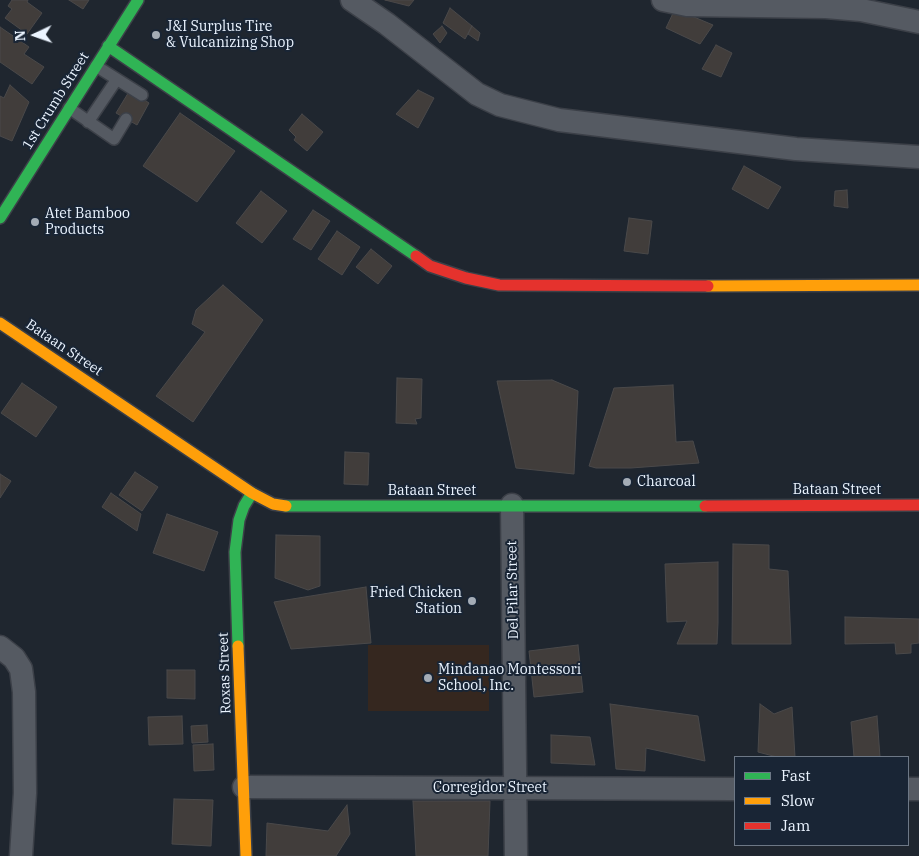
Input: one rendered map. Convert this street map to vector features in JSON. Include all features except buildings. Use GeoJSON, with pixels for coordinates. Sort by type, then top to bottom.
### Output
{"type":"FeatureCollection","features":[{"type":"Feature","properties":{"kind":"street","name":"1st Crumb Street"},"geometry":{"type":"LineString","coordinates":[[3,208],[138,0]]}},
{"type":"Feature","properties":{"kind":"street"},"geometry":{"type":"LineString","coordinates":[[352,0],[387,24],[477,94],[500,105],[559,120],[796,149],[919,157]]}},
{"type":"Feature","properties":{"kind":"street"},"geometry":{"type":"LineString","coordinates":[[662,0],[687,5],[826,6],[862,10],[919,22]]}},
{"type":"Feature","properties":{"kind":"street"},"geometry":{"type":"LineString","coordinates":[[108,46],[430,266],[466,278],[499,285],[545,286],[919,285]]}},
{"type":"Feature","properties":{"kind":"street","name":"Bataan Street"},"geometry":{"type":"LineString","coordinates":[[0,323],[252,493],[273,504],[294,507],[919,505]]}},
{"type":"Feature","properties":{"kind":"street","name":"Roxas Street"},"geometry":{"type":"LineString","coordinates":[[246,856],[235,552],[239,520],[244,506],[252,493]]}},
{"type":"Feature","properties":{"kind":"street","name":"Del Pilar Street"},"geometry":{"type":"LineString","coordinates":[[512,505],[516,856]]}},
{"type":"Feature","properties":{"kind":"street"},"geometry":{"type":"LineString","coordinates":[[0,647],[14,658],[21,669],[24,692],[25,793],[21,856]]}},
{"type":"Feature","properties":{"kind":"street","name":"Corregidor Street"},"geometry":{"type":"LineString","coordinates":[[244,787],[734,789]]}},
{"type":"Feature","properties":{"kind":"lane"},"geometry":{"type":"LineString","coordinates":[[96,66],[141,96],[153,77]]}},
{"type":"Feature","properties":{"kind":"lane"},"geometry":{"type":"LineString","coordinates":[[88,122],[117,79]]}},
{"type":"Feature","properties":{"kind":"lane"},"geometry":{"type":"LineString","coordinates":[[69,108],[114,139],[126,119]]}},
{"type":"Feature","properties":{"kind":"shaded area","name":"Mindanao Montessori School, Inc."},"geometry":{"type":"Polygon","coordinates":[[[368,645],[489,645],[489,711],[368,711],[368,645]]]}},
{"type":"Feature","properties":{"kind":"traffic: fast"},"geometry":{"type":"LineString","coordinates":[[0,218],[138,0]]}},
{"type":"Feature","properties":{"kind":"traffic: fast"},"geometry":{"type":"LineString","coordinates":[[108,46],[416,256]]}},
{"type":"Feature","properties":{"kind":"traffic: fast"},"geometry":{"type":"LineString","coordinates":[[238,646],[235,552],[239,520],[244,506],[252,493]]}},
{"type":"Feature","properties":{"kind":"traffic: fast"},"geometry":{"type":"LineString","coordinates":[[286,506],[705,506]]}},
{"type":"Feature","properties":{"kind":"traffic: slow"},"geometry":{"type":"LineString","coordinates":[[708,286],[919,285]]}},
{"type":"Feature","properties":{"kind":"traffic: slow"},"geometry":{"type":"LineString","coordinates":[[0,323],[252,493],[273,504],[286,506]]}},
{"type":"Feature","properties":{"kind":"traffic: slow"},"geometry":{"type":"LineString","coordinates":[[238,646],[246,856]]}},
{"type":"Feature","properties":{"kind":"traffic: jam"},"geometry":{"type":"LineString","coordinates":[[416,256],[430,266],[466,278],[499,285],[708,286]]}},
{"type":"Feature","properties":{"kind":"traffic: jam"},"geometry":{"type":"LineString","coordinates":[[705,506],[919,505]]}},
{"type":"Feature","properties":{"kind":"place","name":"J&I Surplus Tire & Vulcanizing Shop"},"geometry":{"type":"Point","coordinates":[156,35]}},
{"type":"Feature","properties":{"kind":"place","name":"Atet Bamboo Products"},"geometry":{"type":"Point","coordinates":[35,222]}},
{"type":"Feature","properties":{"kind":"place","name":"Charcoal"},"geometry":{"type":"Point","coordinates":[627,482]}},
{"type":"Feature","properties":{"kind":"place","name":"Fried Chicken Station"},"geometry":{"type":"Point","coordinates":[472,601]}},
{"type":"Feature","properties":{"kind":"place","name":"Mindanao Montessori School, Inc."},"geometry":{"type":"Point","coordinates":[428,678]}}]}
